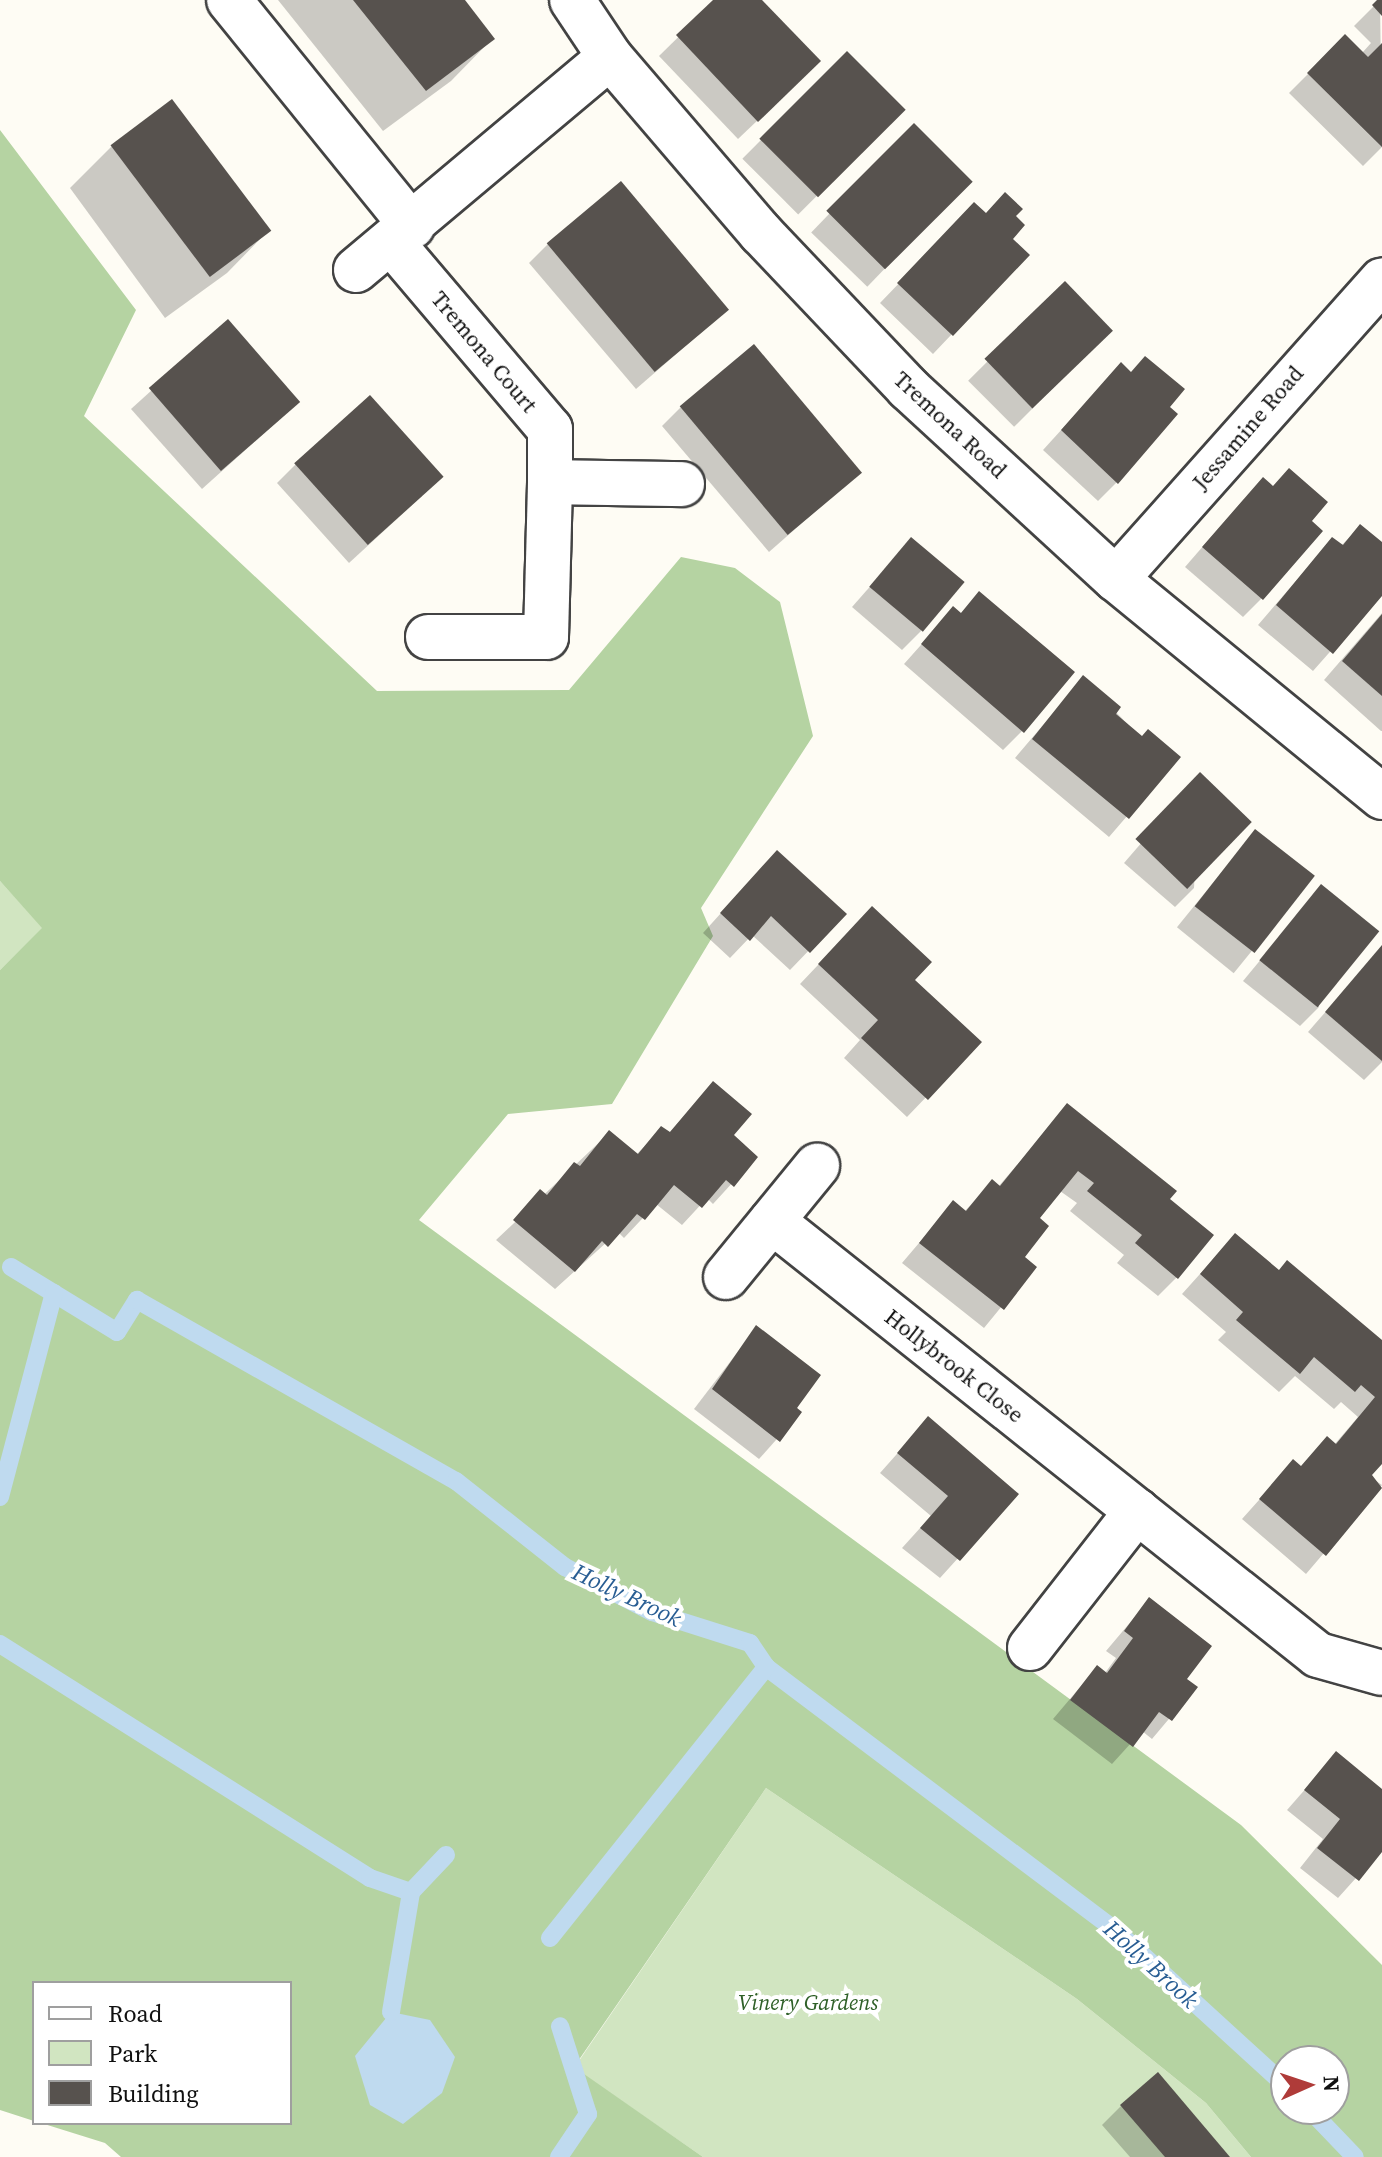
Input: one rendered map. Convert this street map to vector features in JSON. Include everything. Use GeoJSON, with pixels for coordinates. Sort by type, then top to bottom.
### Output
{"type":"FeatureCollection","features":[{"type":"Feature","properties":{"kind":"street","name":"Tremona Court"},"geometry":{"type":"LineString","coordinates":[[229,0],[550,429],[546,637],[428,637]]}},
{"type":"Feature","properties":{"kind":"street","name":"Tremona Road"},"geometry":{"type":"LineString","coordinates":[[572,0],[610,57],[761,233],[908,388],[1116,579],[1382,797]]}},
{"type":"Feature","properties":{"kind":"street"},"geometry":{"type":"LineString","coordinates":[[356,270],[610,57]]}},
{"type":"Feature","properties":{"kind":"street","name":"Jessamine Road"},"geometry":{"type":"LineString","coordinates":[[1116,579],[1382,280]]}},
{"type":"Feature","properties":{"kind":"street"},"geometry":{"type":"LineString","coordinates":[[550,482],[682,484]]}},
{"type":"Feature","properties":{"kind":"street"},"geometry":{"type":"LineString","coordinates":[[726,1277],[817,1166]]}},
{"type":"Feature","properties":{"kind":"street","name":"Hollybrook Close"},"geometry":{"type":"LineString","coordinates":[[772,1221],[1318,1655],[1382,1673]]}},
{"type":"Feature","properties":{"kind":"street"},"geometry":{"type":"LineString","coordinates":[[1030,1648],[1137,1511]]}},
{"type":"Feature","properties":{"kind":"green space"},"geometry":{"type":"Polygon","coordinates":[[[0,130],[136,310],[84,416],[377,691],[569,690],[681,557],[735,568],[780,602],[813,736],[701,908],[713,936],[612,1104],[508,1114],[419,1220],[1241,1825],[1382,1965],[1382,2157],[1251,2157],[1206,2103],[1077,1999],[766,1788],[574,2067],[703,2157],[121,2157],[105,2143],[47,2125],[292,2125],[292,1981],[32,1981],[32,2120],[0,2110],[0,970],[42,928],[0,881],[0,130]]]}},
{"type":"Feature","properties":{"kind":"green space"},"geometry":{"type":"Polygon","coordinates":[[[0,881],[43,928],[0,970],[0,881]]]}},
{"type":"Feature","properties":{"kind":"green space","name":"Vinery Gardens"},"geometry":{"type":"Polygon","coordinates":[[[766,1788],[1077,1999],[1206,2103],[1251,2157],[703,2157],[574,2068],[766,1788]]]}},
{"type":"Feature","properties":{"kind":"water"},"geometry":{"type":"Polygon","coordinates":[[[391,2012],[430,2020],[455,2057],[442,2093],[403,2124],[370,2105],[355,2056],[391,2012]]]}},
{"type":"Feature","properties":{"kind":"building"},"geometry":{"type":"Polygon","coordinates":[[[353,0],[465,0],[495,39],[426,91],[353,0]]]}},
{"type":"Feature","properties":{"kind":"building"},"geometry":{"type":"Polygon","coordinates":[[[713,0],[762,0],[821,61],[758,122],[676,35],[713,0]]]}},
{"type":"Feature","properties":{"kind":"building"},"geometry":{"type":"Polygon","coordinates":[[[1382,0],[1382,16],[1372,5],[1382,0]]]}},
{"type":"Feature","properties":{"kind":"building"},"geometry":{"type":"Polygon","coordinates":[[[1345,34],[1368,57],[1382,43],[1382,147],[1307,73],[1345,34]]]}},
{"type":"Feature","properties":{"kind":"building"},"geometry":{"type":"Polygon","coordinates":[[[847,51],[906,110],[818,197],[759,139],[847,51]]]}},
{"type":"Feature","properties":{"kind":"building"},"geometry":{"type":"Polygon","coordinates":[[[172,99],[271,231],[210,277],[111,145],[172,99]]]}},
{"type":"Feature","properties":{"kind":"building"},"geometry":{"type":"Polygon","coordinates":[[[914,123],[973,182],[885,269],[826,211],[914,123]]]}},
{"type":"Feature","properties":{"kind":"building"},"geometry":{"type":"Polygon","coordinates":[[[621,181],[729,310],[655,372],[547,243],[621,181]]]}},
{"type":"Feature","properties":{"kind":"building"},"geometry":{"type":"Polygon","coordinates":[[[1005,192],[1023,209],[1016,216],[1025,225],[1013,239],[1030,255],[953,336],[897,283],[974,202],[986,213],[1005,192]]]}},
{"type":"Feature","properties":{"kind":"building"},"geometry":{"type":"Polygon","coordinates":[[[1065,281],[1113,331],[1032,408],[984,359],[1065,281]]]}},
{"type":"Feature","properties":{"kind":"building"},"geometry":{"type":"Polygon","coordinates":[[[228,319],[300,402],[221,471],[149,388],[228,319]]]}},
{"type":"Feature","properties":{"kind":"building"},"geometry":{"type":"Polygon","coordinates":[[[754,344],[862,473],[788,535],[680,406],[754,344]]]}},
{"type":"Feature","properties":{"kind":"building"},"geometry":{"type":"Polygon","coordinates":[[[1145,356],[1185,389],[1170,407],[1178,414],[1118,484],[1061,430],[1121,362],[1131,372],[1145,356]]]}},
{"type":"Feature","properties":{"kind":"building"},"geometry":{"type":"Polygon","coordinates":[[[370,395],[444,477],[368,545],[294,463],[370,395]]]}},
{"type":"Feature","properties":{"kind":"building"},"geometry":{"type":"Polygon","coordinates":[[[1289,468],[1328,502],[1312,521],[1323,531],[1263,600],[1202,547],[1263,477],[1273,486],[1289,468]]]}},
{"type":"Feature","properties":{"kind":"building"},"geometry":{"type":"Polygon","coordinates":[[[1360,524],[1382,542],[1382,596],[1333,654],[1276,605],[1332,537],[1343,545],[1360,524]]]}},
{"type":"Feature","properties":{"kind":"building"},"geometry":{"type":"Polygon","coordinates":[[[911,537],[965,582],[923,632],[869,587],[911,537]]]}},
{"type":"Feature","properties":{"kind":"building"},"geometry":{"type":"Polygon","coordinates":[[[979,591],[1075,672],[1024,733],[921,644],[953,606],[961,613],[979,591]]]}},
{"type":"Feature","properties":{"kind":"building"},"geometry":{"type":"Polygon","coordinates":[[[1382,614],[1382,696],[1342,661],[1382,614]]]}},
{"type":"Feature","properties":{"kind":"building"},"geometry":{"type":"Polygon","coordinates":[[[1083,675],[1121,707],[1116,714],[1142,736],[1148,729],[1181,757],[1129,819],[1032,739],[1083,675]]]}},
{"type":"Feature","properties":{"kind":"building"},"geometry":{"type":"Polygon","coordinates":[[[1200,772],[1252,822],[1187,889],[1135,839],[1200,772]]]}},
{"type":"Feature","properties":{"kind":"building"},"geometry":{"type":"Polygon","coordinates":[[[1255,829],[1315,876],[1255,953],[1195,906],[1255,829]]]}},
{"type":"Feature","properties":{"kind":"building"},"geometry":{"type":"Polygon","coordinates":[[[777,850],[847,914],[810,953],[771,916],[750,941],[720,913],[777,850]]]}},
{"type":"Feature","properties":{"kind":"building"},"geometry":{"type":"Polygon","coordinates":[[[1321,884],[1379,931],[1318,1007],[1259,960],[1321,884]]]}},
{"type":"Feature","properties":{"kind":"building"},"geometry":{"type":"Polygon","coordinates":[[[872,906],[932,962],[915,980],[982,1042],[928,1100],[861,1038],[878,1020],[818,964],[872,906]]]}},
{"type":"Feature","properties":{"kind":"building"},"geometry":{"type":"Polygon","coordinates":[[[1382,945],[1382,1061],[1325,1012],[1382,945]]]}},
{"type":"Feature","properties":{"kind":"building"},"geometry":{"type":"Polygon","coordinates":[[[713,1081],[752,1114],[734,1135],[758,1157],[734,1187],[726,1180],[702,1208],[674,1185],[645,1220],[637,1214],[608,1247],[602,1241],[575,1272],[513,1220],[540,1189],[547,1195],[574,1162],[580,1166],[609,1130],[638,1154],[661,1126],[670,1132],[713,1081]]]}},
{"type":"Feature","properties":{"kind":"building"},"geometry":{"type":"Polygon","coordinates":[[[1067,1103],[1177,1191],[1170,1199],[1214,1235],[1178,1279],[1135,1243],[1142,1235],[1087,1191],[1094,1183],[1078,1171],[1040,1218],[1049,1226],[1025,1257],[1037,1267],[1004,1310],[919,1243],[953,1200],[966,1211],[992,1179],[1000,1186],[1067,1103]]]}},
{"type":"Feature","properties":{"kind":"building"},"geometry":{"type":"Polygon","coordinates":[[[1235,1233],[1279,1270],[1287,1260],[1382,1340],[1382,1464],[1372,1475],[1382,1488],[1326,1556],[1259,1499],[1293,1459],[1301,1466],[1327,1436],[1336,1444],[1375,1397],[1361,1385],[1355,1392],[1314,1357],[1300,1374],[1236,1320],[1243,1312],[1200,1274],[1235,1233]]]}},
{"type":"Feature","properties":{"kind":"building"},"geometry":{"type":"Polygon","coordinates":[[[756,1325],[821,1375],[797,1408],[802,1412],[780,1442],[712,1389],[756,1325]]]}},
{"type":"Feature","properties":{"kind":"building"},"geometry":{"type":"Polygon","coordinates":[[[928,1416],[1019,1494],[960,1561],[920,1528],[948,1496],[897,1453],[928,1416]]]}},
{"type":"Feature","properties":{"kind":"building"},"geometry":{"type":"Polygon","coordinates":[[[1149,1597],[1212,1646],[1187,1679],[1198,1687],[1172,1721],[1159,1712],[1133,1747],[1070,1700],[1097,1665],[1107,1673],[1133,1638],[1124,1631],[1149,1597]]]}},
{"type":"Feature","properties":{"kind":"building"},"geometry":{"type":"Polygon","coordinates":[[[1336,1751],[1382,1789],[1382,1852],[1359,1881],[1317,1848],[1340,1819],[1304,1790],[1336,1751]]]}},
{"type":"Feature","properties":{"kind":"building"},"geometry":{"type":"Polygon","coordinates":[[[1158,2072],[1230,2157],[1165,2157],[1120,2105],[1158,2072]]]}},
{"type":"Feature","properties":{"kind":"waterway","name":"Holly Brook"},"geometry":{"type":"LineString","coordinates":[[11,1267],[117,1332],[137,1300],[456,1481],[565,1567],[652,1612],[750,1643],[766,1667],[1114,1929],[1270,2071]]}},
{"type":"Feature","properties":{"kind":"waterway"},"geometry":{"type":"LineString","coordinates":[[0,1497],[54,1293]]}},
{"type":"Feature","properties":{"kind":"waterway"},"geometry":{"type":"LineString","coordinates":[[0,1644],[370,1878],[411,1892],[446,1855]]}},
{"type":"Feature","properties":{"kind":"waterway"},"geometry":{"type":"LineString","coordinates":[[550,1938],[766,1667]]}},
{"type":"Feature","properties":{"kind":"waterway"},"geometry":{"type":"LineString","coordinates":[[391,2012],[411,1892]]}},
{"type":"Feature","properties":{"kind":"waterway"},"geometry":{"type":"LineString","coordinates":[[559,2157],[588,2114],[560,2026]]}},
{"type":"Feature","properties":{"kind":"waterway","name":"Holly Brook"},"geometry":{"type":"LineString","coordinates":[[1324,2125],[1355,2157]]}}]}
